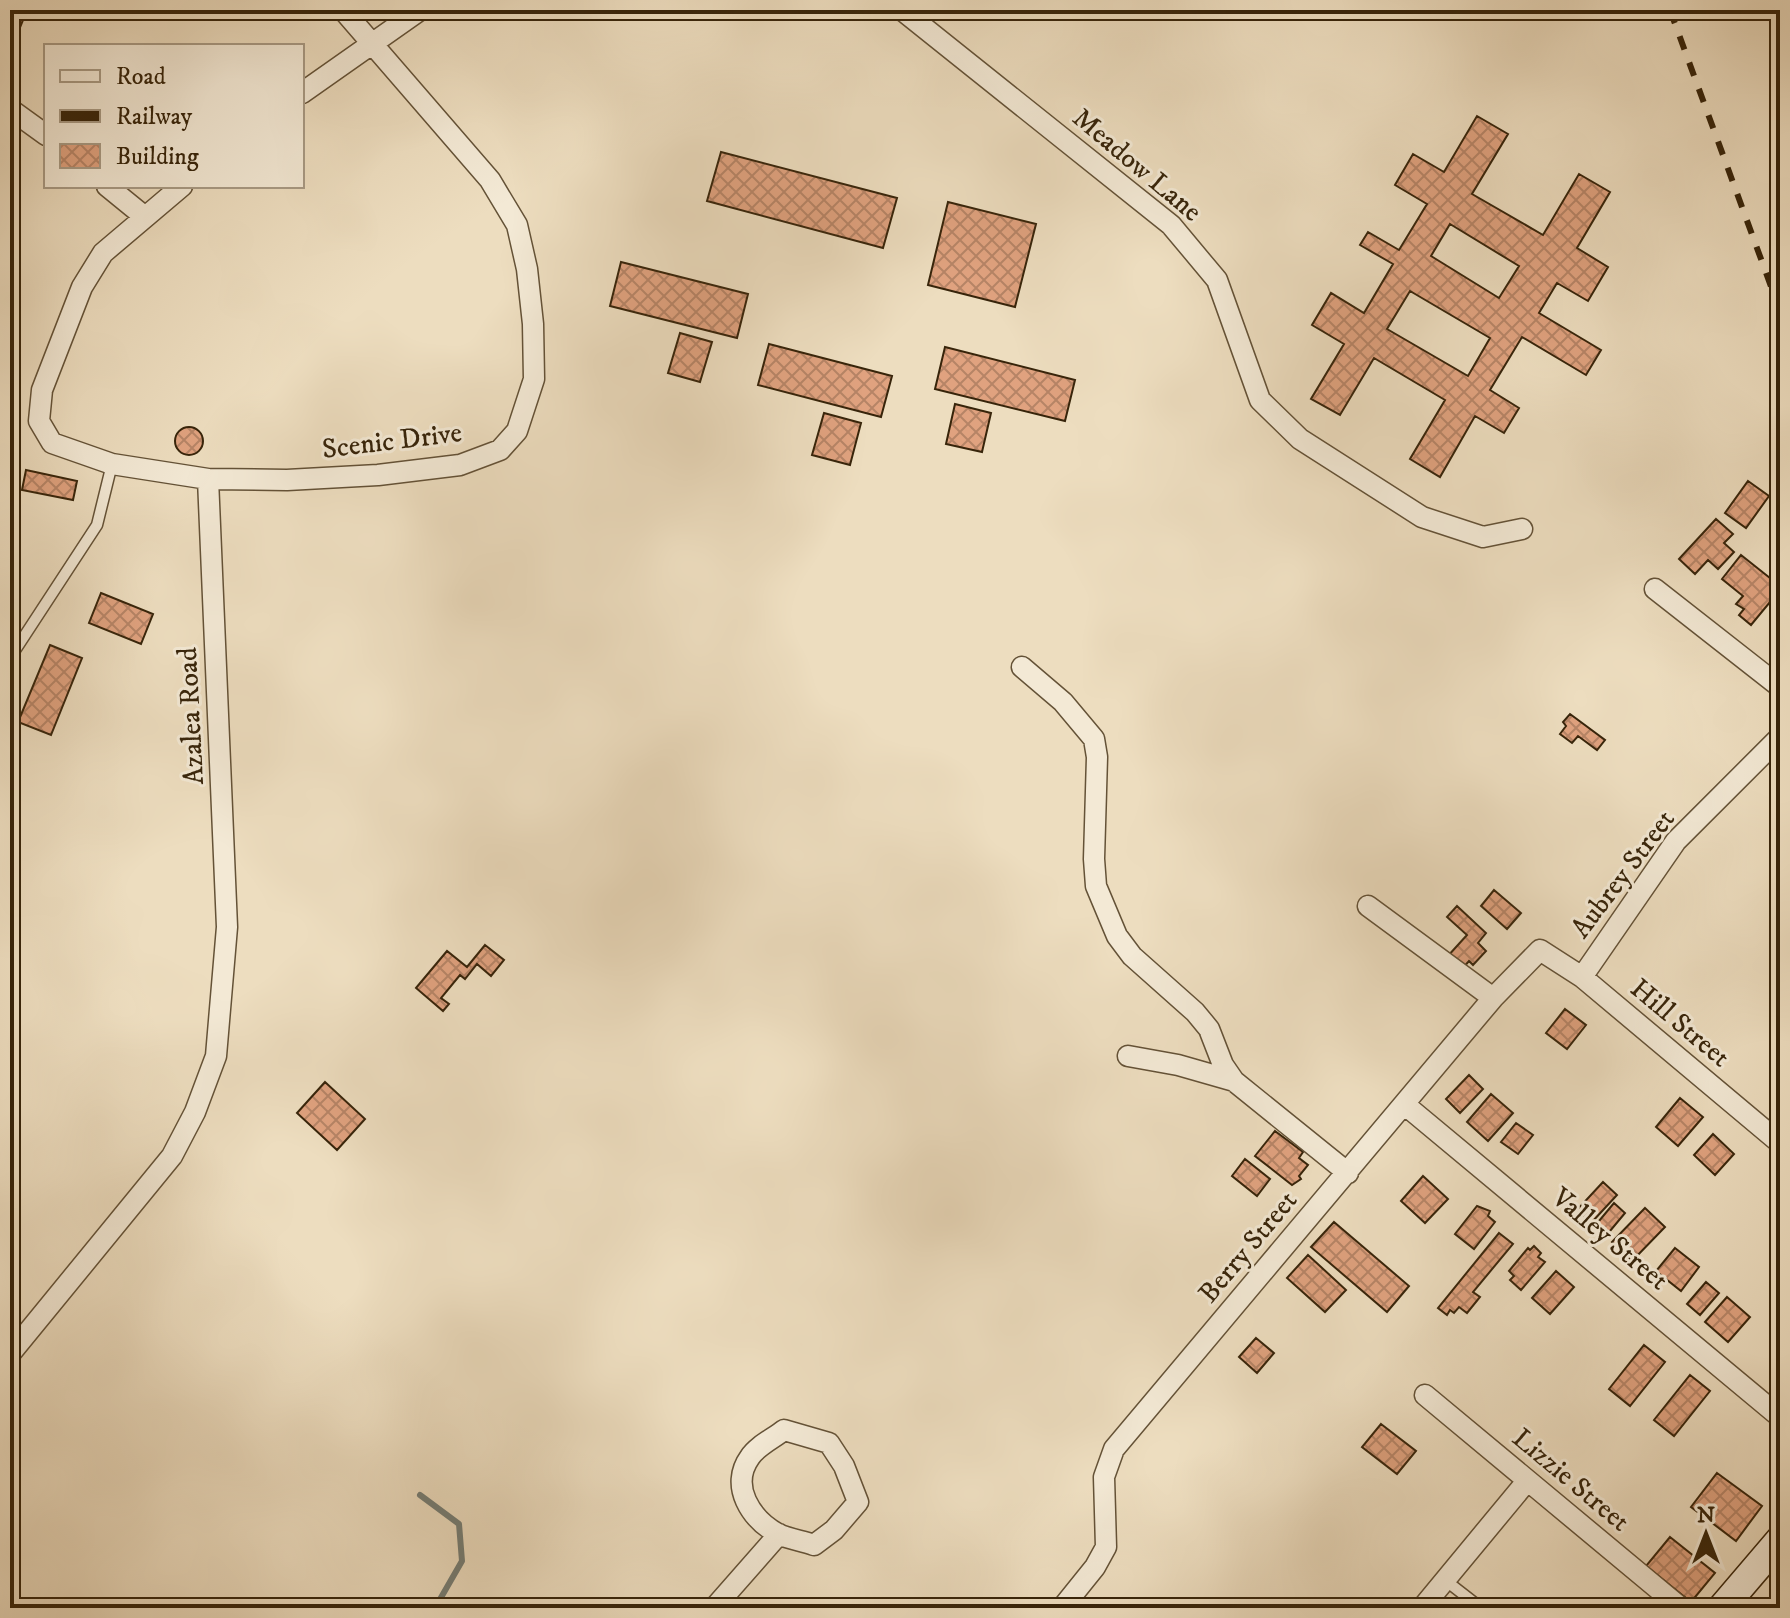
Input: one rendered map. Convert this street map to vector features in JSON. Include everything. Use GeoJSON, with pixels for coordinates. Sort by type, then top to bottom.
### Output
{"type":"FeatureCollection","features":[{"type":"Feature","properties":{"kind":"main road"},"geometry":{"type":"LineString","coordinates":[[1725,1607],[1780,1540]]}},
{"type":"Feature","properties":{"kind":"street","name":"Scenic Drive"},"geometry":{"type":"LineString","coordinates":[[208,479],[378,475],[460,465],[500,450],[517,431],[534,379],[528,283],[517,225],[490,180],[343,10]]}},
{"type":"Feature","properties":{"kind":"street"},"geometry":{"type":"LineString","coordinates":[[304,92],[420,10]]}},
{"type":"Feature","properties":{"kind":"street","name":"Meadow Lane"},"geometry":{"type":"LineString","coordinates":[[902,10],[1171,225],[1217,280],[1260,400],[1300,439],[1422,517],[1483,537],[1522,529]]}},
{"type":"Feature","properties":{"kind":"street"},"geometry":{"type":"LineString","coordinates":[[10,109],[44,134]]}},
{"type":"Feature","properties":{"kind":"street"},"geometry":{"type":"LineString","coordinates":[[109,188],[145,217]]}},
{"type":"Feature","properties":{"kind":"street"},"geometry":{"type":"LineString","coordinates":[[180,188],[103,253],[82,287],[42,390],[39,421],[52,443],[112,464],[208,479]]}},
{"type":"Feature","properties":{"kind":"street","name":"Azalea Road"},"geometry":{"type":"LineString","coordinates":[[10,1354],[172,1156],[195,1112],[216,1056],[227,927],[208,479]]}},
{"type":"Feature","properties":{"kind":"street"},"geometry":{"type":"LineString","coordinates":[[1655,589],[1780,687]]}},
{"type":"Feature","properties":{"kind":"street"},"geometry":{"type":"LineString","coordinates":[[1022,667],[1063,702],[1094,739],[1097,757],[1096,886],[1117,936],[1132,956],[1195,1012],[1209,1029],[1223,1065],[1234,1081],[1348,1173]]}},
{"type":"Feature","properties":{"kind":"street","name":"Aubrey Street"},"geometry":{"type":"LineString","coordinates":[[1582,977],[1676,841],[1780,737]]}},
{"type":"Feature","properties":{"kind":"street"},"geometry":{"type":"LineString","coordinates":[[1368,906],[1493,998]]}},
{"type":"Feature","properties":{"kind":"street","name":"Hill Street"},"geometry":{"type":"LineString","coordinates":[[1540,950],[1582,977],[1780,1143]]}},
{"type":"Feature","properties":{"kind":"street","name":"Berry Street"},"geometry":{"type":"LineString","coordinates":[[1062,1608],[1095,1567],[1106,1547],[1104,1477],[1114,1449],[1493,998],[1540,950]]}},
{"type":"Feature","properties":{"kind":"street"},"geometry":{"type":"LineString","coordinates":[[1128,1056],[1234,1081]]}},
{"type":"Feature","properties":{"kind":"street","name":"Valley Street"},"geometry":{"type":"LineString","coordinates":[[1404,1104],[1780,1417]]}},
{"type":"Feature","properties":{"kind":"street","name":"Lizzie Street"},"geometry":{"type":"LineString","coordinates":[[1425,1395],[1681,1608]]}},
{"type":"Feature","properties":{"kind":"street"},"geometry":{"type":"LineString","coordinates":[[784,1430],[829,1443],[844,1466],[858,1502],[834,1530],[814,1545],[779,1534],[760,1520],[745,1502],[740,1484],[750,1457],[784,1430]]}},
{"type":"Feature","properties":{"kind":"street"},"geometry":{"type":"LineString","coordinates":[[1422,1608],[1527,1481]]}},
{"type":"Feature","properties":{"kind":"street"},"geometry":{"type":"LineString","coordinates":[[714,1608],[779,1534]]}},
{"type":"Feature","properties":{"kind":"lane"},"geometry":{"type":"LineString","coordinates":[[10,658],[97,525],[112,464]]}},
{"type":"Feature","properties":{"kind":"lane"},"geometry":{"type":"LineString","coordinates":[[1445,1580],[1481,1608]]}},
{"type":"Feature","properties":{"kind":"building"},"geometry":{"type":"Polygon","coordinates":[[[10,10],[25,15],[17,35],[10,32],[10,10]]]}},
{"type":"Feature","properties":{"kind":"building"},"geometry":{"type":"Polygon","coordinates":[[[1477,116],[1508,134],[1472,194],[1543,235],[1579,174],[1610,192],[1577,248],[1608,267],[1588,301],[1557,283],[1539,313],[1601,350],[1586,375],[1522,337],[1490,390],[1519,408],[1504,433],[1475,416],[1440,477],[1410,459],[1445,400],[1374,358],[1340,415],[1311,399],[1344,344],[1312,325],[1331,293],[1364,313],[1393,264],[1360,245],[1368,232],[1399,250],[1427,204],[1395,185],[1413,154],[1444,172],[1477,116]],[[1450,224],[1431,256],[1499,298],[1519,266],[1450,224]],[[1410,291],[1387,329],[1468,376],[1490,338],[1410,291]]]}},
{"type":"Feature","properties":{"kind":"building"},"geometry":{"type":"Polygon","coordinates":[[[721,152],[897,198],[883,248],[707,201],[721,152]]]}},
{"type":"Feature","properties":{"kind":"building"},"geometry":{"type":"Polygon","coordinates":[[[948,202],[1036,224],[1015,307],[928,285],[948,202]]]}},
{"type":"Feature","properties":{"kind":"building"},"geometry":{"type":"Polygon","coordinates":[[[621,262],[748,294],[737,338],[610,306],[621,262]]]}},
{"type":"Feature","properties":{"kind":"building"},"geometry":{"type":"Polygon","coordinates":[[[680,333],[712,342],[700,382],[668,373],[680,333]]]}},
{"type":"Feature","properties":{"kind":"building"},"geometry":{"type":"Polygon","coordinates":[[[769,344],[892,376],[881,417],[758,385],[769,344]]]}},
{"type":"Feature","properties":{"kind":"building"},"geometry":{"type":"Polygon","coordinates":[[[945,347],[1075,380],[1065,421],[935,389],[945,347]]]}},
{"type":"Feature","properties":{"kind":"building"},"geometry":{"type":"Polygon","coordinates":[[[955,404],[991,413],[982,452],[946,444],[955,404]]]}},
{"type":"Feature","properties":{"kind":"building"},"geometry":{"type":"Polygon","coordinates":[[[824,413],[861,423],[850,465],[812,455],[824,413]]]}},
{"type":"Feature","properties":{"kind":"building"},"geometry":{"type":"Polygon","coordinates":[[[189,427],[199,431],[203,441],[199,451],[189,455],[179,451],[175,441],[179,431],[189,427]]]}},
{"type":"Feature","properties":{"kind":"building"},"geometry":{"type":"Polygon","coordinates":[[[26,470],[77,481],[73,500],[22,490],[26,470]]]}},
{"type":"Feature","properties":{"kind":"building"},"geometry":{"type":"Polygon","coordinates":[[[1748,481],[1769,496],[1746,528],[1725,513],[1748,481]]]}},
{"type":"Feature","properties":{"kind":"building"},"geometry":{"type":"Polygon","coordinates":[[[1716,519],[1733,534],[1724,543],[1734,552],[1718,569],[1708,560],[1695,574],[1679,559],[1716,519]]]}},
{"type":"Feature","properties":{"kind":"building"},"geometry":{"type":"Polygon","coordinates":[[[1741,555],[1780,586],[1751,625],[1739,615],[1744,609],[1736,604],[1743,596],[1722,579],[1741,555]]]}},
{"type":"Feature","properties":{"kind":"building"},"geometry":{"type":"Polygon","coordinates":[[[101,593],[153,614],[141,644],[89,623],[101,593]]]}},
{"type":"Feature","properties":{"kind":"building"},"geometry":{"type":"Polygon","coordinates":[[[50,645],[82,658],[51,735],[18,722],[50,645]]]}},
{"type":"Feature","properties":{"kind":"building"},"geometry":{"type":"Polygon","coordinates":[[[1570,714],[1605,740],[1597,750],[1578,736],[1572,743],[1560,734],[1566,726],[1563,722],[1570,714]]]}},
{"type":"Feature","properties":{"kind":"building"},"geometry":{"type":"Polygon","coordinates":[[[1494,890],[1521,913],[1507,929],[1481,906],[1494,890]]]}},
{"type":"Feature","properties":{"kind":"building"},"geometry":{"type":"Polygon","coordinates":[[[1457,906],[1486,933],[1478,943],[1486,951],[1473,965],[1469,961],[1462,969],[1447,957],[1467,935],[1447,917],[1457,906]]]}},
{"type":"Feature","properties":{"kind":"building"},"geometry":{"type":"Polygon","coordinates":[[[485,945],[504,960],[491,976],[477,964],[465,979],[460,975],[441,998],[449,1004],[443,1011],[416,988],[447,951],[467,967],[485,945]]]}},
{"type":"Feature","properties":{"kind":"building"},"geometry":{"type":"Polygon","coordinates":[[[1565,1009],[1586,1025],[1567,1049],[1546,1033],[1565,1009]]]}},
{"type":"Feature","properties":{"kind":"building"},"geometry":{"type":"Polygon","coordinates":[[[1469,1075],[1483,1089],[1460,1113],[1446,1099],[1469,1075]]]}},
{"type":"Feature","properties":{"kind":"building"},"geometry":{"type":"Polygon","coordinates":[[[325,1082],[365,1119],[337,1150],[297,1113],[325,1082]]]}},
{"type":"Feature","properties":{"kind":"building"},"geometry":{"type":"Polygon","coordinates":[[[1491,1094],[1513,1113],[1488,1141],[1467,1122],[1491,1094]]]}},
{"type":"Feature","properties":{"kind":"building"},"geometry":{"type":"Polygon","coordinates":[[[1680,1098],[1703,1117],[1678,1146],[1656,1127],[1680,1098]]]}},
{"type":"Feature","properties":{"kind":"building"},"geometry":{"type":"Polygon","coordinates":[[[1516,1123],[1533,1135],[1518,1154],[1501,1142],[1516,1123]]]}},
{"type":"Feature","properties":{"kind":"building"},"geometry":{"type":"Polygon","coordinates":[[[1275,1131],[1303,1152],[1299,1158],[1308,1165],[1299,1176],[1301,1179],[1292,1185],[1255,1156],[1275,1131]]]}},
{"type":"Feature","properties":{"kind":"building"},"geometry":{"type":"Polygon","coordinates":[[[1713,1134],[1734,1154],[1715,1175],[1694,1155],[1713,1134]]]}},
{"type":"Feature","properties":{"kind":"building"},"geometry":{"type":"Polygon","coordinates":[[[1245,1159],[1270,1179],[1257,1196],[1232,1176],[1245,1159]]]}},
{"type":"Feature","properties":{"kind":"building"},"geometry":{"type":"Polygon","coordinates":[[[1423,1176],[1448,1199],[1425,1223],[1401,1201],[1423,1176]]]}},
{"type":"Feature","properties":{"kind":"building"},"geometry":{"type":"Polygon","coordinates":[[[1603,1182],[1617,1195],[1591,1223],[1577,1210],[1603,1182]]]}},
{"type":"Feature","properties":{"kind":"building"},"geometry":{"type":"Polygon","coordinates":[[[1614,1203],[1625,1213],[1605,1237],[1594,1227],[1614,1203]]]}},
{"type":"Feature","properties":{"kind":"building"},"geometry":{"type":"Polygon","coordinates":[[[1477,1206],[1490,1211],[1488,1216],[1495,1222],[1474,1249],[1455,1234],[1477,1206]]]}},
{"type":"Feature","properties":{"kind":"building"},"geometry":{"type":"Polygon","coordinates":[[[1645,1208],[1665,1227],[1632,1261],[1612,1242],[1645,1208]]]}},
{"type":"Feature","properties":{"kind":"building"},"geometry":{"type":"Polygon","coordinates":[[[1334,1222],[1409,1286],[1387,1312],[1311,1247],[1334,1222]]]}},
{"type":"Feature","properties":{"kind":"building"},"geometry":{"type":"Polygon","coordinates":[[[1499,1233],[1513,1244],[1473,1292],[1480,1297],[1467,1313],[1459,1307],[1454,1313],[1450,1310],[1447,1315],[1438,1308],[1499,1233]]]}},
{"type":"Feature","properties":{"kind":"building"},"geometry":{"type":"Polygon","coordinates":[[[1534,1246],[1541,1253],[1538,1257],[1545,1262],[1521,1290],[1510,1280],[1514,1276],[1509,1271],[1528,1248],[1530,1250],[1534,1246]]]}},
{"type":"Feature","properties":{"kind":"building"},"geometry":{"type":"Polygon","coordinates":[[[1675,1248],[1699,1267],[1681,1291],[1656,1271],[1675,1248]]]}},
{"type":"Feature","properties":{"kind":"building"},"geometry":{"type":"Polygon","coordinates":[[[1308,1255],[1346,1290],[1325,1312],[1287,1278],[1308,1255]]]}},
{"type":"Feature","properties":{"kind":"building"},"geometry":{"type":"Polygon","coordinates":[[[1556,1271],[1574,1287],[1550,1314],[1532,1298],[1556,1271]]]}},
{"type":"Feature","properties":{"kind":"building"},"geometry":{"type":"Polygon","coordinates":[[[1706,1282],[1719,1293],[1700,1315],[1687,1304],[1706,1282]]]}},
{"type":"Feature","properties":{"kind":"building"},"geometry":{"type":"Polygon","coordinates":[[[1727,1297],[1750,1317],[1728,1342],[1705,1322],[1727,1297]]]}},
{"type":"Feature","properties":{"kind":"building"},"geometry":{"type":"Polygon","coordinates":[[[1256,1338],[1274,1353],[1257,1373],[1239,1357],[1256,1338]]]}},
{"type":"Feature","properties":{"kind":"building"},"geometry":{"type":"Polygon","coordinates":[[[1644,1345],[1665,1362],[1630,1406],[1609,1389],[1644,1345]]]}},
{"type":"Feature","properties":{"kind":"building"},"geometry":{"type":"Polygon","coordinates":[[[1690,1375],[1710,1391],[1674,1436],[1654,1420],[1690,1375]]]}},
{"type":"Feature","properties":{"kind":"building"},"geometry":{"type":"Polygon","coordinates":[[[1381,1424],[1416,1451],[1397,1474],[1362,1447],[1381,1424]]]}},
{"type":"Feature","properties":{"kind":"building"},"geometry":{"type":"Polygon","coordinates":[[[1717,1473],[1762,1506],[1736,1541],[1691,1507],[1717,1473]]]}},
{"type":"Feature","properties":{"kind":"building"},"geometry":{"type":"Polygon","coordinates":[[[1670,1537],[1715,1573],[1691,1602],[1646,1566],[1670,1537]]]}},
{"type":"Feature","properties":{"kind":"waterway"},"geometry":{"type":"LineString","coordinates":[[420,1495],[459,1524],[462,1561],[435,1608]]}},
{"type":"Feature","properties":{"kind":"railway"},"geometry":{"type":"LineString","coordinates":[[1670,10],[1780,311]]}}]}
